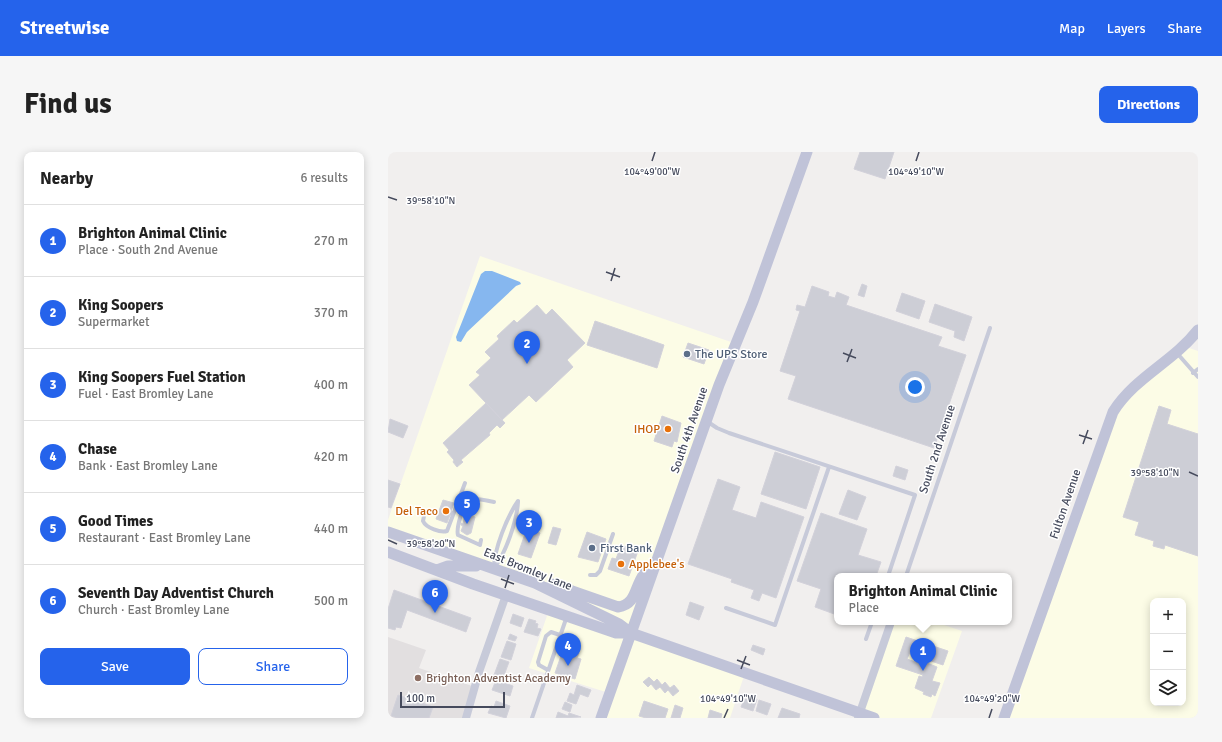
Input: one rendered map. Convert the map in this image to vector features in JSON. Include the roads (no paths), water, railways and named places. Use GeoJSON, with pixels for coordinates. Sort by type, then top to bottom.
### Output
{"type":"FeatureCollection","features":[{"type":"Feature","properties":{"kind":"main road","name":"South 4th Avenue"},"geometry":{"type":"LineString","coordinates":[[600,718],[706,420],[753,302],[806,152]]}},
{"type":"Feature","properties":{"kind":"main road","name":"Fulton Avenue"},"geometry":{"type":"LineString","coordinates":[[1004,718],[1108,422],[1119,402],[1132,388],[1176,352],[1198,330]]}},
{"type":"Feature","properties":{"kind":"main road"},"geometry":{"type":"LineString","coordinates":[[391,535],[407,559]]}},
{"type":"Feature","properties":{"kind":"main road","name":"East Bromley Lane"},"geometry":{"type":"LineString","coordinates":[[391,535],[535,583],[619,624],[631,633],[859,716],[874,718]]}},
{"type":"Feature","properties":{"kind":"main road","name":"East Bromley Lane"},"geometry":{"type":"LineString","coordinates":[[388,553],[616,633],[631,633]]}},
{"type":"Feature","properties":{"kind":"main road"},"geometry":{"type":"LineString","coordinates":[[437,570],[448,566],[490,567]]}},
{"type":"Feature","properties":{"kind":"main road"},"geometry":{"type":"LineString","coordinates":[[535,583],[547,583],[618,607],[625,606],[631,602],[644,573],[654,567]]}},
{"type":"Feature","properties":{"kind":"street"},"geometry":{"type":"LineString","coordinates":[[466,718],[479,672],[506,595]]}},
{"type":"Feature","properties":{"kind":"street"},"geometry":{"type":"LineString","coordinates":[[859,716],[890,625]]}},
{"type":"Feature","properties":{"kind":"lane"},"geometry":{"type":"LineString","coordinates":[[793,190],[800,183],[812,152]]}},
{"type":"Feature","properties":{"kind":"lane","name":"South 2nd Avenue"},"geometry":{"type":"LineString","coordinates":[[907,573],[990,328]]}},
{"type":"Feature","properties":{"kind":"lane"},"geometry":{"type":"LineString","coordinates":[[1176,352],[1198,377]]}},
{"type":"Feature","properties":{"kind":"lane"},"geometry":{"type":"LineString","coordinates":[[1193,373],[1198,369]]}},
{"type":"Feature","properties":{"kind":"lane"},"geometry":{"type":"LineString","coordinates":[[706,420],[723,431],[915,495],[889,573]]}},
{"type":"Feature","properties":{"kind":"lane"},"geometry":{"type":"LineString","coordinates":[[726,608],[775,625],[829,466]]}},
{"type":"Feature","properties":{"kind":"lane"},"geometry":{"type":"LineString","coordinates":[[424,516],[423,522],[426,526],[444,532],[447,531],[465,482]]}},
{"type":"Feature","properties":{"kind":"lane"},"geometry":{"type":"LineString","coordinates":[[481,540],[480,545],[460,537],[457,532],[465,504],[469,500],[476,499],[494,502]]}},
{"type":"Feature","properties":{"kind":"lane"},"geometry":{"type":"LineString","coordinates":[[518,501],[517,512],[500,561],[490,567],[508,518],[518,501]]}},
{"type":"Feature","properties":{"kind":"lane"},"geometry":{"type":"LineString","coordinates":[[590,575],[596,575],[600,570],[613,534]]}},
{"type":"Feature","properties":{"kind":"lane"},"geometry":{"type":"LineString","coordinates":[[532,718],[567,616]]}},
{"type":"Feature","properties":{"kind":"lane"},"geometry":{"type":"LineString","coordinates":[[866,639],[871,625]]}},
{"type":"Feature","properties":{"kind":"lane"},"geometry":{"type":"LineString","coordinates":[[548,670],[539,665],[538,662],[546,636],[551,632],[560,636]]}},
{"type":"Feature","properties":{"kind":"water"},"geometry":{"type":"Polygon","coordinates":[[[485,271],[492,271],[520,282],[521,284],[516,286],[467,332],[461,342],[457,341],[456,337],[481,274],[485,271]]]}},
{"type":"Feature","properties":{"kind":"place","name":"The UPS Store"},"geometry":{"type":"Point","coordinates":[687,354]}},
{"type":"Feature","properties":{"kind":"place","name":"King Soopers"},"geometry":{"type":"Point","coordinates":[527,364]}},
{"type":"Feature","properties":{"kind":"place","name":"IHOP"},"geometry":{"type":"Point","coordinates":[668,429]}},
{"type":"Feature","properties":{"kind":"place","name":"Del Taco"},"geometry":{"type":"Point","coordinates":[446,511]}},
{"type":"Feature","properties":{"kind":"place","name":"Good Times"},"geometry":{"type":"Point","coordinates":[467,524]}},
{"type":"Feature","properties":{"kind":"place","name":"King Soopers Fuel Station"},"geometry":{"type":"Point","coordinates":[529,543]}},
{"type":"Feature","properties":{"kind":"place","name":"First Bank"},"geometry":{"type":"Point","coordinates":[592,548]}},
{"type":"Feature","properties":{"kind":"place","name":"Applebee's"},"geometry":{"type":"Point","coordinates":[621,564]}},
{"type":"Feature","properties":{"kind":"place","name":"Seventh Day Adventist Church"},"geometry":{"type":"Point","coordinates":[435,613]}},
{"type":"Feature","properties":{"kind":"place","name":"Chase"},"geometry":{"type":"Point","coordinates":[568,666]}},
{"type":"Feature","properties":{"kind":"place","name":"Brighton Animal Clinic"},"geometry":{"type":"Point","coordinates":[923,671]}},
{"type":"Feature","properties":{"kind":"place","name":"Brighton Adventist Academy"},"geometry":{"type":"Point","coordinates":[418,678]}}]}
